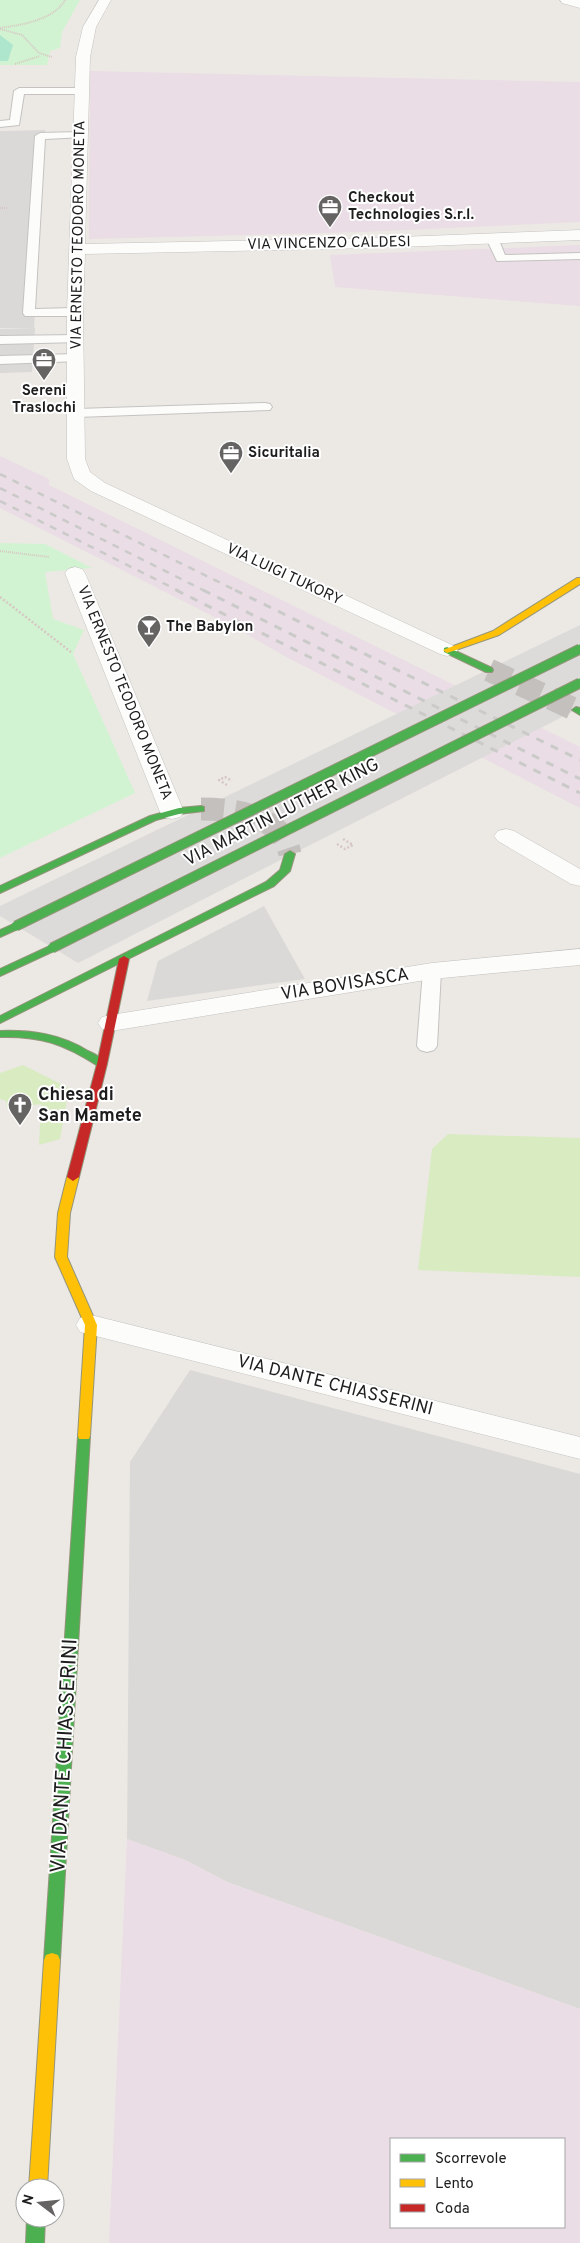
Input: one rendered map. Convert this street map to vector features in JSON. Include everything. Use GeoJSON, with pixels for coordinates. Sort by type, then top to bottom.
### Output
{"type":"FeatureCollection","features":[{"type":"Feature","properties":{"kind":"street","name":"VIA ERNESTO TEODORO MONETA"},"geometry":{"type":"LineString","coordinates":[[80,475],[76,459],[75,312],[83,57],[85,38],[90,24],[106,0]]}},
{"type":"Feature","properties":{"kind":"street"},"geometry":{"type":"LineString","coordinates":[[566,0],[580,4]]}},
{"type":"Feature","properties":{"kind":"street","name":"VIA VINCENZO CALDESI"},"geometry":{"type":"LineString","coordinates":[[77,249],[374,243],[580,235]]}},
{"type":"Feature","properties":{"kind":"street","name":"VIA LUIGI TUKORY"},"geometry":{"type":"LineString","coordinates":[[80,475],[132,503],[489,670]]}},
{"type":"Feature","properties":{"kind":"street","name":"VIA ERNESTO TEODORO MONETA"},"geometry":{"type":"LineString","coordinates":[[75,573],[172,812]]}},
{"type":"Feature","properties":{"kind":"street"},"geometry":{"type":"LineString","coordinates":[[447,650],[496,633],[580,580]]}},
{"type":"Feature","properties":{"kind":"street","name":"VIA MARTIN LUTHER KING"},"geometry":{"type":"LineString","coordinates":[[0,934],[580,649]]}},
{"type":"Feature","properties":{"kind":"street","name":"VIA MARTIN LUTHER KING"},"geometry":{"type":"LineString","coordinates":[[0,974],[580,683]]}},
{"type":"Feature","properties":{"kind":"street","name":"VIA ERNESTO TEODORO MONETA"},"geometry":{"type":"LineString","coordinates":[[0,890],[142,823],[172,812],[201,809]]}},
{"type":"Feature","properties":{"kind":"street"},"geometry":{"type":"LineString","coordinates":[[506,836],[580,879]]}},
{"type":"Feature","properties":{"kind":"street"},"geometry":{"type":"LineString","coordinates":[[0,1020],[270,884],[285,871],[290,854]]}},
{"type":"Feature","properties":{"kind":"street","name":"VIA BOVISASCA"},"geometry":{"type":"LineString","coordinates":[[111,1023],[432,971],[580,957]]}},
{"type":"Feature","properties":{"kind":"street"},"geometry":{"type":"LineString","coordinates":[[0,1034],[12,1033],[44,1036],[72,1044],[102,1064],[124,959]]}},
{"type":"Feature","properties":{"kind":"street","name":"VIA DANTE CHIASSERINI"},"geometry":{"type":"LineString","coordinates":[[39,2178],[90,1325],[61,1257],[64,1214],[102,1064]]}},
{"type":"Feature","properties":{"kind":"street","name":"VIA DANTE CHIASSERINI"},"geometry":{"type":"LineString","coordinates":[[90,1325],[580,1448]]}},
{"type":"Feature","properties":{"kind":"street"},"geometry":{"type":"LineString","coordinates":[[35,2243],[36,2228]]}},
{"type":"Feature","properties":{"kind":"lane"},"geometry":{"type":"LineString","coordinates":[[0,124],[15,123],[19,91],[83,91]]}},
{"type":"Feature","properties":{"kind":"lane"},"geometry":{"type":"LineString","coordinates":[[75,312],[30,313],[40,136],[80,135]]}},
{"type":"Feature","properties":{"kind":"lane"},"geometry":{"type":"LineString","coordinates":[[492,238],[501,259],[580,256]]}},
{"type":"Feature","properties":{"kind":"lane"},"geometry":{"type":"LineString","coordinates":[[0,340],[76,339]]}},
{"type":"Feature","properties":{"kind":"lane"},"geometry":{"type":"LineString","coordinates":[[0,360],[76,358]]}},
{"type":"Feature","properties":{"kind":"lane"},"geometry":{"type":"LineString","coordinates":[[77,413],[265,407]]}},
{"type":"Feature","properties":{"kind":"lane"},"geometry":{"type":"LineString","coordinates":[[427,1046],[432,971]]}},
{"type":"Feature","properties":{"kind":"path"},"geometry":{"type":"LineString","coordinates":[[0,28],[40,19],[62,7],[65,0]]}},
{"type":"Feature","properties":{"kind":"path"},"geometry":{"type":"LineString","coordinates":[[0,28],[22,35],[34,51],[40,55],[47,57],[83,57]]}},
{"type":"Feature","properties":{"kind":"path"},"geometry":{"type":"LineString","coordinates":[[14,64],[40,55]]}},
{"type":"Feature","properties":{"kind":"path"},"geometry":{"type":"LineString","coordinates":[[0,551],[64,559],[74,569],[75,573]]}},
{"type":"Feature","properties":{"kind":"path"},"geometry":{"type":"LineString","coordinates":[[0,597],[73,654]]}},
{"type":"Feature","properties":{"kind":"shaded area"},"geometry":{"type":"Polygon","coordinates":[[[90,71],[580,82],[580,222],[361,232],[89,239],[90,71]]]}},
{"type":"Feature","properties":{"kind":"shaded area"},"geometry":{"type":"Polygon","coordinates":[[[45,130],[34,328],[0,328],[0,131],[45,130]]]}},
{"type":"Feature","properties":{"kind":"shaded area"},"geometry":{"type":"Polygon","coordinates":[[[580,245],[580,306],[335,287],[330,255],[580,245]]]}},
{"type":"Feature","properties":{"kind":"shaded area"},"geometry":{"type":"Polygon","coordinates":[[[35,328],[32,372],[0,373],[0,329],[35,328]]]}},
{"type":"Feature","properties":{"kind":"shaded area"},"geometry":{"type":"Polygon","coordinates":[[[0,456],[49,479],[49,485],[580,747],[580,808],[288,658],[236,628],[0,508],[0,456]]]}},
{"type":"Feature","properties":{"kind":"shaded area"},"geometry":{"type":"Polygon","coordinates":[[[264,906],[305,979],[147,1001],[158,961],[264,906]]]}},
{"type":"Feature","properties":{"kind":"shaded area"},"geometry":{"type":"Polygon","coordinates":[[[190,1370],[580,1474],[580,2009],[227,1882],[185,1860],[127,1839],[130,1462],[190,1370]]]}},
{"type":"Feature","properties":{"kind":"shaded area"},"geometry":{"type":"Polygon","coordinates":[[[127,1839],[185,1860],[227,1882],[580,2009],[580,2243],[109,2243],[127,1839]]]}},
{"type":"Feature","properties":{"kind":"green space"},"geometry":{"type":"Polygon","coordinates":[[[0,0],[80,0],[62,32],[60,48],[50,51],[47,65],[0,65],[0,0]]]}},
{"type":"Feature","properties":{"kind":"green space"},"geometry":{"type":"Polygon","coordinates":[[[0,35],[13,45],[8,61],[0,61],[0,35]]]}},
{"type":"Feature","properties":{"kind":"green space"},"geometry":{"type":"Polygon","coordinates":[[[0,543],[45,544],[92,568],[45,572],[53,619],[84,630],[73,654],[135,793],[0,858],[0,543]]]}},
{"type":"Feature","properties":{"kind":"green space"},"geometry":{"type":"Polygon","coordinates":[[[23,1065],[69,1088],[60,1139],[39,1145],[41,1104],[7,1108],[6,1101],[0,1099],[0,1073],[23,1065]]]}},
{"type":"Feature","properties":{"kind":"green space"},"geometry":{"type":"Polygon","coordinates":[[[448,1134],[580,1138],[580,1277],[418,1270],[432,1149],[448,1134]]]}},
{"type":"Feature","properties":{"kind":"pier"},"geometry":{"type":"Polygon","coordinates":[[[580,625],[580,708],[78,963],[0,916],[0,906],[580,625]]]}},
{"type":"Feature","properties":{"kind":"tunnel"},"geometry":{"type":"LineString","coordinates":[[489,670],[576,710]]}},
{"type":"Feature","properties":{"kind":"tunnel"},"geometry":{"type":"LineString","coordinates":[[201,809],[242,813],[267,823],[278,831],[285,841],[290,854]]}},
{"type":"Feature","properties":{"kind":"railway"},"geometry":{"type":"LineString","coordinates":[[0,474],[237,591]]}},
{"type":"Feature","properties":{"kind":"railway"},"geometry":{"type":"LineString","coordinates":[[0,488],[205,591]]}},
{"type":"Feature","properties":{"kind":"railway"},"geometry":{"type":"LineString","coordinates":[[0,501],[179,591]]}},
{"type":"Feature","properties":{"kind":"railway"},"geometry":{"type":"LineString","coordinates":[[176,590],[580,793]]}},
{"type":"Feature","properties":{"kind":"railway"},"geometry":{"type":"LineString","coordinates":[[203,590],[580,779]]}},
{"type":"Feature","properties":{"kind":"railway"},"geometry":{"type":"LineString","coordinates":[[235,590],[580,760]]}},
{"type":"Feature","properties":{"kind":"traffic: fast"},"geometry":{"type":"LineString","coordinates":[[16,926],[580,649]]}},
{"type":"Feature","properties":{"kind":"traffic: fast"},"geometry":{"type":"LineString","coordinates":[[447,650],[489,670]]}},
{"type":"Feature","properties":{"kind":"traffic: fast"},"geometry":{"type":"LineString","coordinates":[[52,948],[580,683]]}},
{"type":"Feature","properties":{"kind":"traffic: fast"},"geometry":{"type":"LineString","coordinates":[[576,710],[580,712]]}},
{"type":"Feature","properties":{"kind":"traffic: fast"},"geometry":{"type":"LineString","coordinates":[[0,890],[153,818],[179,811],[201,809]]}},
{"type":"Feature","properties":{"kind":"traffic: fast"},"geometry":{"type":"LineString","coordinates":[[0,1020],[270,884],[285,871],[290,854]]}},
{"type":"Feature","properties":{"kind":"traffic: fast"},"geometry":{"type":"LineString","coordinates":[[0,934],[16,926]]}},
{"type":"Feature","properties":{"kind":"traffic: fast"},"geometry":{"type":"LineString","coordinates":[[0,973],[52,948]]}},
{"type":"Feature","properties":{"kind":"traffic: fast"},"geometry":{"type":"LineString","coordinates":[[0,1034],[29,1034],[54,1039],[66,1043],[102,1064]]}},
{"type":"Feature","properties":{"kind":"traffic: fast"},"geometry":{"type":"LineString","coordinates":[[52,1960],[84,1436]]}},
{"type":"Feature","properties":{"kind":"traffic: fast"},"geometry":{"type":"LineString","coordinates":[[35,2243],[36,2228]]}},
{"type":"Feature","properties":{"kind":"traffic: slow"},"geometry":{"type":"LineString","coordinates":[[447,650],[496,633],[580,580]]}},
{"type":"Feature","properties":{"kind":"traffic: slow"},"geometry":{"type":"LineString","coordinates":[[73,1177],[64,1213],[61,1257],[91,1325],[84,1436]]}},
{"type":"Feature","properties":{"kind":"traffic: slow"},"geometry":{"type":"LineString","coordinates":[[39,2178],[52,1960]]}},
{"type":"Feature","properties":{"kind":"traffic: jam"},"geometry":{"type":"LineString","coordinates":[[73,1177],[102,1064],[124,959]]}},
{"type":"Feature","properties":{"kind":"place","name":"Checkout Technologies S.r.l."},"geometry":{"type":"Point","coordinates":[330,228]}},
{"type":"Feature","properties":{"kind":"place","name":"Sereni Traslochi"},"geometry":{"type":"Point","coordinates":[44,381]}},
{"type":"Feature","properties":{"kind":"place","name":"Sicuritalia"},"geometry":{"type":"Point","coordinates":[231,474]}},
{"type":"Feature","properties":{"kind":"place","name":"The Babylon"},"geometry":{"type":"Point","coordinates":[149,648]}},
{"type":"Feature","properties":{"kind":"place","name":"Chiesa di San Mamete"},"geometry":{"type":"Point","coordinates":[20,1126]}}]}
